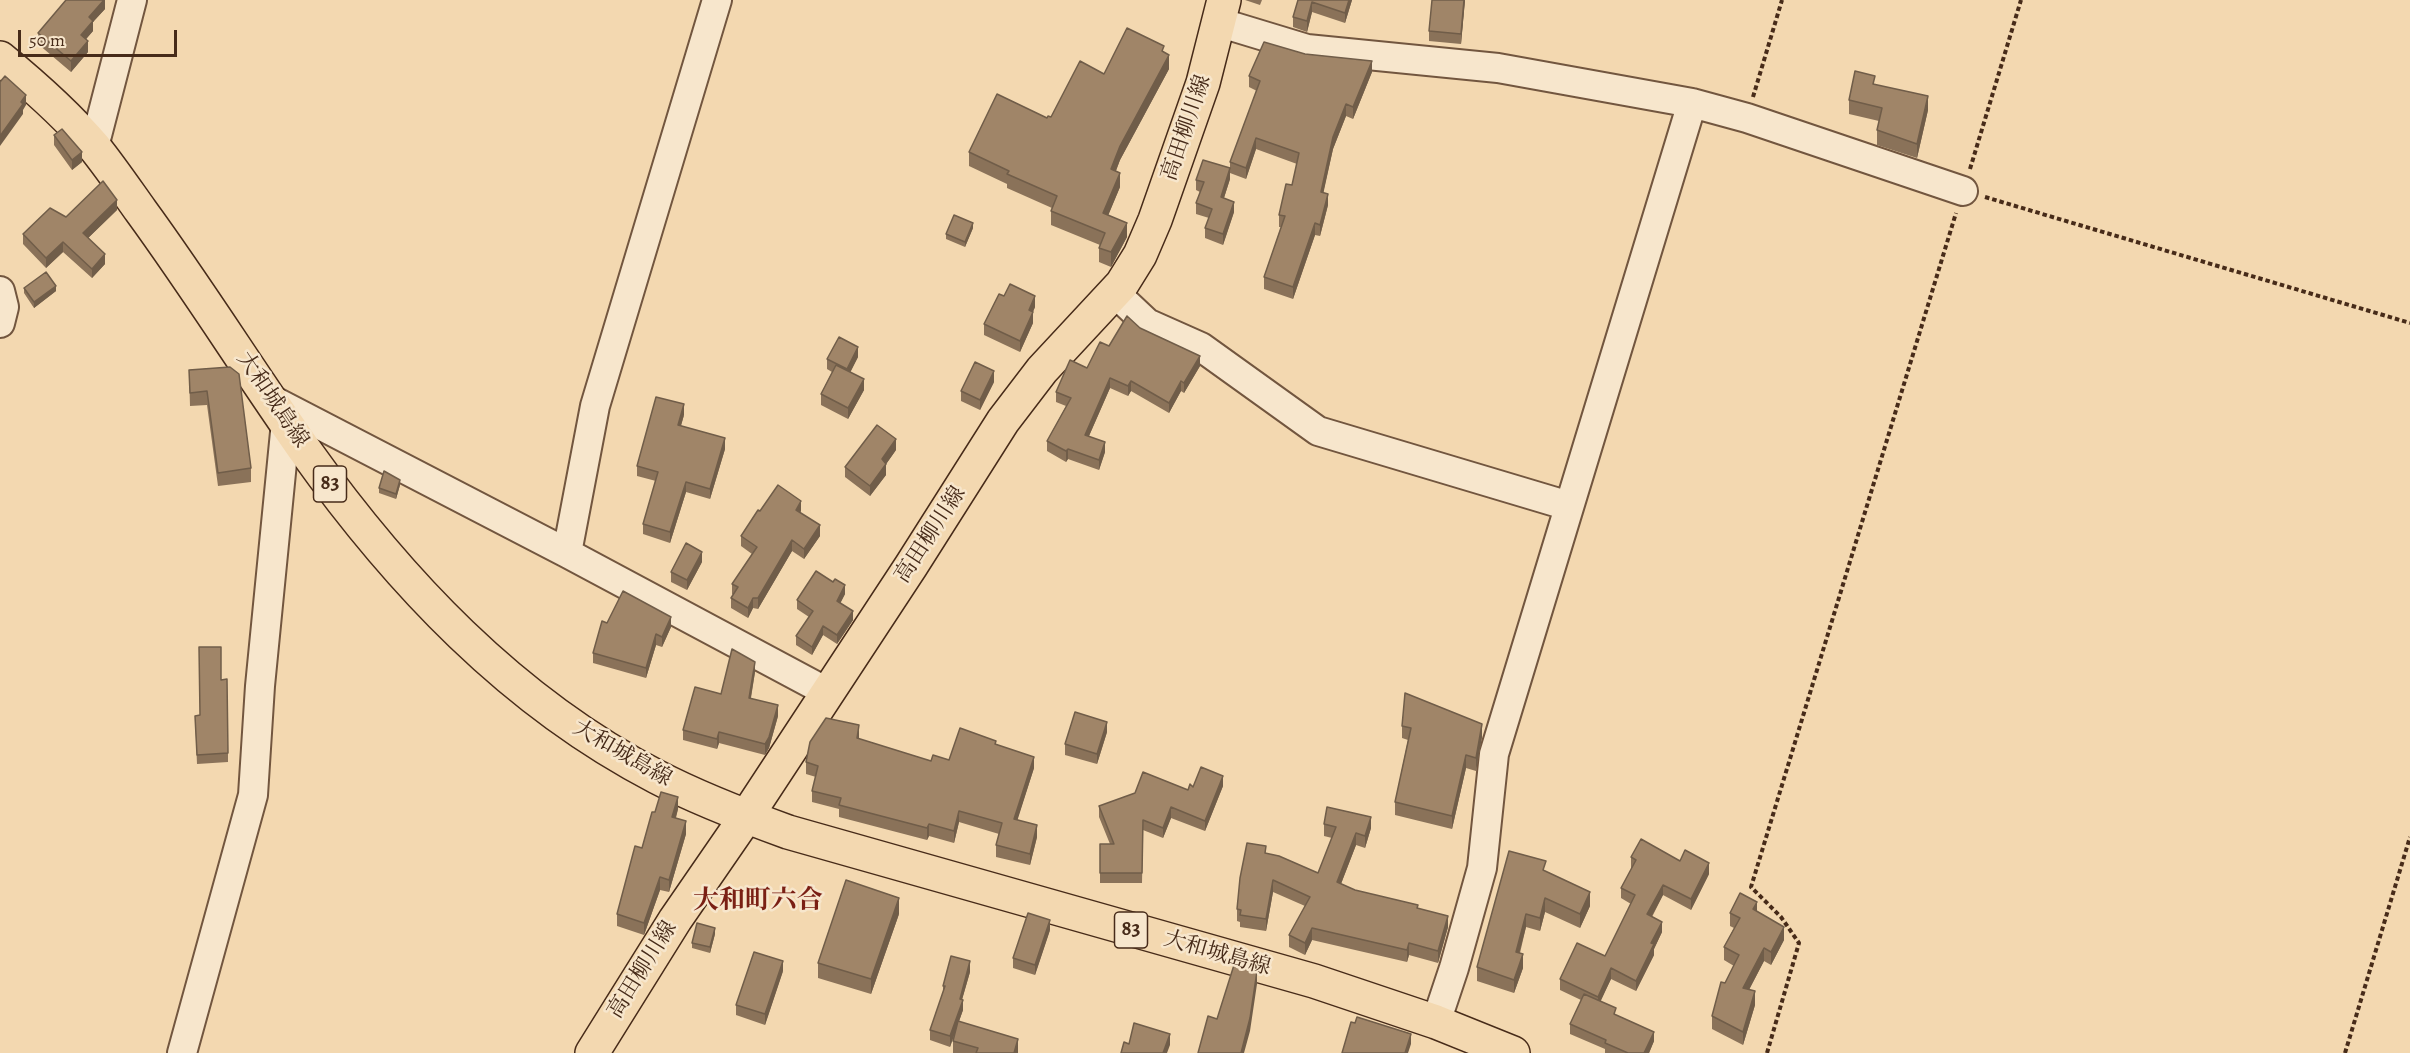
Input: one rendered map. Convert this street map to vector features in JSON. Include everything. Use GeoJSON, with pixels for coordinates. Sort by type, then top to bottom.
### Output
{"type":"FeatureCollection","features":[{"type":"Feature","properties":{"kind":"main road","name":"高田柳川線"},"geometry":{"type":"LineString","coordinates":[[592,1053],[675,920],[746,817],[1004,421],[1042,370],[1122,284],[1140,255],[1155,220],[1203,83],[1218,7]]}},
{"type":"Feature","properties":{"kind":"main road","name":"大和城島線"},"geometry":{"type":"LineString","coordinates":[[0,58],[27,81],[94,147],[191,280],[279,411],[368,534],[423,597],[467,641],[536,699],[585,734],[657,777],[746,817],[788,832],[1314,981],[1436,1022],[1513,1053]]}},
{"type":"Feature","properties":{"kind":"street"},"geometry":{"type":"LineString","coordinates":[[94,147],[132,0]]}},
{"type":"Feature","properties":{"kind":"street"},"geometry":{"type":"LineString","coordinates":[[567,553],[595,406],[717,0]]}},
{"type":"Feature","properties":{"kind":"street"},"geometry":{"type":"LineString","coordinates":[[1218,7],[1307,49],[1498,69],[1692,103],[1747,118],[1963,190]]}},
{"type":"Feature","properties":{"kind":"street"},"geometry":{"type":"LineString","coordinates":[[1436,1022],[1482,868],[1494,754],[1692,103]]}},
{"type":"Feature","properties":{"kind":"street"},"geometry":{"type":"LineString","coordinates":[[0,291],[4,307],[0,323]]}},
{"type":"Feature","properties":{"kind":"street"},"geometry":{"type":"LineString","coordinates":[[1114,292],[1148,323],[1201,347],[1318,431],[1569,506]]}},
{"type":"Feature","properties":{"kind":"street"},"geometry":{"type":"LineString","coordinates":[[182,1053],[253,795],[279,411],[567,553],[827,692]]}},
{"type":"Feature","properties":{"kind":"path"},"geometry":{"type":"LineString","coordinates":[[1747,118],[1782,0]]}},
{"type":"Feature","properties":{"kind":"path"},"geometry":{"type":"LineString","coordinates":[[1767,1053],[1799,943],[1781,917],[1751,887],[2021,0]]}},
{"type":"Feature","properties":{"kind":"path"},"geometry":{"type":"LineString","coordinates":[[1963,190],[2410,323]]}},
{"type":"Feature","properties":{"kind":"path"},"geometry":{"type":"LineString","coordinates":[[2345,1053],[2410,837]]}},
{"type":"Feature","properties":{"kind":"building"},"geometry":{"type":"Polygon","coordinates":[[[66,0],[104,0],[89,17],[93,21],[81,35],[88,41],[71,61],[38,33],[66,0]]]}},
{"type":"Feature","properties":{"kind":"building"},"geometry":{"type":"Polygon","coordinates":[[[1298,0],[1349,0],[1345,13],[1312,2],[1307,21],[1293,17],[1298,0]]]}},
{"type":"Feature","properties":{"kind":"building"},"geometry":{"type":"Polygon","coordinates":[[[1432,0],[1464,0],[1461,34],[1429,31],[1432,0]]]}},
{"type":"Feature","properties":{"kind":"building"},"geometry":{"type":"Polygon","coordinates":[[[1127,28],[1164,46],[1162,51],[1169,55],[1120,146],[1111,169],[1120,173],[1103,213],[1127,223],[1111,252],[1099,248],[1105,233],[1051,211],[1057,196],[1007,174],[1009,171],[969,152],[997,94],[1047,118],[1051,117],[1080,61],[1104,74],[1127,28]]]}},
{"type":"Feature","properties":{"kind":"building"},"geometry":{"type":"Polygon","coordinates":[[[1264,42],[1305,54],[1372,61],[1353,107],[1346,104],[1333,137],[1321,192],[1328,194],[1320,225],[1315,223],[1293,287],[1264,277],[1285,216],[1279,215],[1286,184],[1292,185],[1299,153],[1256,138],[1246,168],[1230,162],[1260,81],[1249,76],[1264,42]]]}},
{"type":"Feature","properties":{"kind":"building"},"geometry":{"type":"Polygon","coordinates":[[[1855,71],[1875,76],[1873,84],[1928,96],[1917,144],[1877,130],[1882,108],[1849,100],[1855,71]]]}},
{"type":"Feature","properties":{"kind":"building"},"geometry":{"type":"Polygon","coordinates":[[[5,76],[26,95],[21,102],[23,104],[0,136],[0,82],[5,76]]]}},
{"type":"Feature","properties":{"kind":"building"},"geometry":{"type":"Polygon","coordinates":[[[62,129],[82,152],[72,160],[54,135],[62,129]]]}},
{"type":"Feature","properties":{"kind":"building"},"geometry":{"type":"Polygon","coordinates":[[[1203,160],[1230,168],[1221,197],[1234,202],[1223,234],[1205,228],[1212,209],[1196,203],[1204,182],[1196,180],[1203,160]]]}},
{"type":"Feature","properties":{"kind":"building"},"geometry":{"type":"Polygon","coordinates":[[[103,181],[117,200],[83,233],[105,254],[92,269],[63,242],[46,258],[23,234],[50,208],[66,217],[103,181]]]}},
{"type":"Feature","properties":{"kind":"building"},"geometry":{"type":"Polygon","coordinates":[[[954,215],[973,223],[965,242],[946,234],[954,215]]]}},
{"type":"Feature","properties":{"kind":"building"},"geometry":{"type":"Polygon","coordinates":[[[46,272],[56,286],[34,302],[24,288],[46,272]]]}},
{"type":"Feature","properties":{"kind":"building"},"geometry":{"type":"Polygon","coordinates":[[[1010,284],[1035,296],[1029,310],[1033,312],[1020,341],[984,324],[999,294],[1004,296],[1010,284]]]}},
{"type":"Feature","properties":{"kind":"building"},"geometry":{"type":"Polygon","coordinates":[[[1127,316],[1140,328],[1200,356],[1184,383],[1181,381],[1169,403],[1131,381],[1128,386],[1110,378],[1085,435],[1105,442],[1099,460],[1068,449],[1066,451],[1047,441],[1071,398],[1056,392],[1070,360],[1087,368],[1100,342],[1109,346],[1127,316]]]}},
{"type":"Feature","properties":{"kind":"building"},"geometry":{"type":"Polygon","coordinates":[[[839,337],[858,347],[847,369],[827,359],[839,337]]]}},
{"type":"Feature","properties":{"kind":"building"},"geometry":{"type":"Polygon","coordinates":[[[975,362],[994,371],[980,400],[961,391],[975,362]]]}},
{"type":"Feature","properties":{"kind":"building"},"geometry":{"type":"Polygon","coordinates":[[[836,365],[864,379],[848,408],[821,394],[836,365]]]}},
{"type":"Feature","properties":{"kind":"building"},"geometry":{"type":"Polygon","coordinates":[[[230,367],[239,374],[251,468],[218,473],[207,391],[190,393],[189,370],[230,367]]]}},
{"type":"Feature","properties":{"kind":"building"},"geometry":{"type":"Polygon","coordinates":[[[656,397],[684,404],[678,425],[725,438],[710,489],[686,482],[670,532],[643,524],[658,472],[637,466],[656,397]]]}},
{"type":"Feature","properties":{"kind":"building"},"geometry":{"type":"Polygon","coordinates":[[[877,425],[896,439],[882,459],[886,464],[870,486],[845,467],[877,425]]]}},
{"type":"Feature","properties":{"kind":"building"},"geometry":{"type":"Polygon","coordinates":[[[384,471],[400,480],[396,494],[379,488],[384,471]]]}},
{"type":"Feature","properties":{"kind":"building"},"geometry":{"type":"Polygon","coordinates":[[[778,485],[801,501],[796,510],[820,525],[804,549],[792,540],[758,598],[753,598],[748,608],[731,598],[738,587],[732,584],[757,547],[741,536],[778,485]]]}},
{"type":"Feature","properties":{"kind":"building"},"geometry":{"type":"Polygon","coordinates":[[[686,543],[702,552],[687,580],[671,572],[686,543]]]}},
{"type":"Feature","properties":{"kind":"building"},"geometry":{"type":"Polygon","coordinates":[[[816,571],[833,582],[835,579],[845,585],[837,601],[853,611],[837,635],[823,626],[812,647],[796,636],[813,611],[797,600],[816,571]]]}},
{"type":"Feature","properties":{"kind":"building"},"geometry":{"type":"Polygon","coordinates":[[[623,591],[671,617],[662,637],[656,634],[646,668],[593,653],[602,621],[607,623],[623,591]]]}},
{"type":"Feature","properties":{"kind":"building"},"geometry":{"type":"Polygon","coordinates":[[[199,647],[221,647],[221,680],[227,679],[228,753],[197,755],[195,716],[200,715],[199,647]]]}},
{"type":"Feature","properties":{"kind":"building"},"geometry":{"type":"Polygon","coordinates":[[[732,649],[755,662],[749,698],[778,705],[765,744],[719,732],[717,739],[683,730],[695,687],[721,694],[732,649]]]}},
{"type":"Feature","properties":{"kind":"building"},"geometry":{"type":"Polygon","coordinates":[[[1405,693],[1482,724],[1476,758],[1466,755],[1452,816],[1395,802],[1411,728],[1402,726],[1405,693]]]}},
{"type":"Feature","properties":{"kind":"building"},"geometry":{"type":"Polygon","coordinates":[[[1075,712],[1107,722],[1097,754],[1065,744],[1075,712]]]}},
{"type":"Feature","properties":{"kind":"building"},"geometry":{"type":"Polygon","coordinates":[[[826,718],[859,725],[857,738],[931,761],[933,755],[949,760],[960,728],[996,741],[995,744],[1034,757],[1014,819],[1037,825],[1030,854],[996,845],[1002,823],[959,811],[954,831],[929,824],[927,828],[839,805],[841,798],[812,791],[818,766],[806,762],[810,742],[826,718]]]}},
{"type":"Feature","properties":{"kind":"building"},"geometry":{"type":"Polygon","coordinates":[[[1201,767],[1223,776],[1205,821],[1171,807],[1163,828],[1143,820],[1142,873],[1100,873],[1100,844],[1114,844],[1099,806],[1135,793],[1143,772],[1188,790],[1190,784],[1193,787],[1201,767]]]}},
{"type":"Feature","properties":{"kind":"building"},"geometry":{"type":"Polygon","coordinates":[[[661,792],[678,797],[672,817],[686,821],[669,880],[660,877],[644,923],[617,914],[635,846],[642,848],[652,812],[655,812],[661,792]]]}},
{"type":"Feature","properties":{"kind":"building"},"geometry":{"type":"Polygon","coordinates":[[[1327,807],[1371,817],[1365,836],[1356,833],[1337,882],[1355,890],[1418,905],[1417,908],[1448,916],[1438,951],[1409,943],[1407,950],[1312,928],[1305,943],[1289,935],[1310,897],[1273,880],[1266,919],[1240,915],[1241,910],[1237,909],[1240,878],[1247,843],[1266,846],[1265,853],[1279,856],[1318,873],[1336,827],[1324,824],[1327,807]]]}},
{"type":"Feature","properties":{"kind":"building"},"geometry":{"type":"Polygon","coordinates":[[[1641,839],[1680,861],[1685,850],[1709,863],[1691,899],[1663,885],[1647,914],[1662,922],[1636,981],[1611,968],[1598,997],[1560,979],[1577,943],[1605,956],[1635,895],[1621,888],[1636,860],[1631,857],[1641,839]]]}},
{"type":"Feature","properties":{"kind":"building"},"geometry":{"type":"Polygon","coordinates":[[[1509,851],[1546,861],[1543,870],[1590,892],[1580,914],[1545,898],[1540,918],[1526,914],[1516,952],[1523,954],[1514,980],[1477,967],[1509,851]]]}},
{"type":"Feature","properties":{"kind":"building"},"geometry":{"type":"Polygon","coordinates":[[[846,880],[899,898],[871,979],[818,963],[846,880]]]}},
{"type":"Feature","properties":{"kind":"building"},"geometry":{"type":"Polygon","coordinates":[[[1740,893],[1757,902],[1753,909],[1784,927],[1771,952],[1764,948],[1743,988],[1755,991],[1743,1032],[1712,1016],[1721,982],[1725,983],[1739,955],[1724,947],[1740,918],[1730,913],[1740,893]]]}},
{"type":"Feature","properties":{"kind":"building"},"geometry":{"type":"Polygon","coordinates":[[[1028,913],[1050,920],[1035,965],[1013,958],[1028,913]]]}},
{"type":"Feature","properties":{"kind":"building"},"geometry":{"type":"Polygon","coordinates":[[[697,923],[715,928],[710,947],[692,943],[697,923]]]}},
{"type":"Feature","properties":{"kind":"building"},"geometry":{"type":"Polygon","coordinates":[[[754,952],[783,961],[765,1014],[736,1005],[754,952]]]}},
{"type":"Feature","properties":{"kind":"building"},"geometry":{"type":"Polygon","coordinates":[[[951,956],[970,961],[960,999],[963,1000],[950,1036],[930,1030],[945,986],[943,986],[951,956]]]}},
{"type":"Feature","properties":{"kind":"building"},"geometry":{"type":"Polygon","coordinates":[[[1234,965],[1257,971],[1250,1018],[1241,1053],[1198,1053],[1208,1016],[1217,1019],[1234,965]]]}},
{"type":"Feature","properties":{"kind":"building"},"geometry":{"type":"Polygon","coordinates":[[[1584,994],[1616,1008],[1614,1014],[1654,1032],[1644,1053],[1628,1053],[1570,1024],[1584,994]]]}},
{"type":"Feature","properties":{"kind":"building"},"geometry":{"type":"Polygon","coordinates":[[[1357,1017],[1411,1034],[1405,1053],[1342,1053],[1351,1022],[1355,1023],[1357,1017]]]}},
{"type":"Feature","properties":{"kind":"building"},"geometry":{"type":"Polygon","coordinates":[[[958,1021],[1018,1039],[1014,1053],[976,1053],[978,1048],[953,1041],[958,1021]]]}},
{"type":"Feature","properties":{"kind":"building"},"geometry":{"type":"Polygon","coordinates":[[[1134,1023],[1170,1034],[1163,1053],[1121,1053],[1124,1042],[1129,1044],[1134,1023]]]}},
{"type":"Feature","properties":{"kind":"district","name":"大和町六合"},"geometry":{"type":"Point","coordinates":[758,902]}}]}
